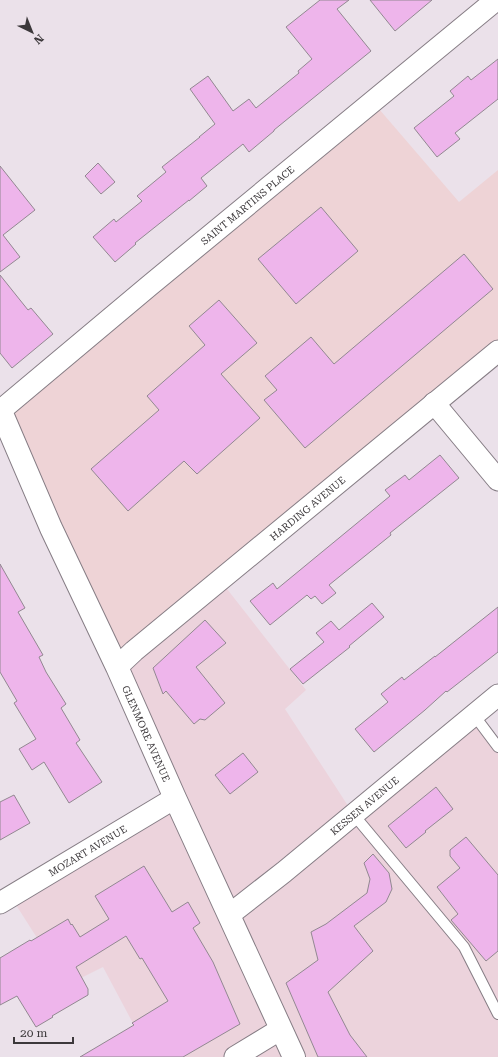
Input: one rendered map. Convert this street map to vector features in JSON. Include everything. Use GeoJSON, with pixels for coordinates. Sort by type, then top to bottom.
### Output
{"type":"FeatureCollection","features":[{"type":"Feature","properties":{"kind":"street","name":"SAINT MARTINS PLACE"},"geometry":{"type":"LineString","coordinates":[[0,410],[496,0]]}},
{"type":"Feature","properties":{"kind":"street","name":"HARDING AVENUE"},"geometry":{"type":"LineString","coordinates":[[117,666],[498,351]]}},
{"type":"Feature","properties":{"kind":"street"},"geometry":{"type":"LineString","coordinates":[[434,403],[498,480]]}},
{"type":"Feature","properties":{"kind":"street","name":"GLENMORE AVENUE"},"geometry":{"type":"LineString","coordinates":[[0,410],[51,528],[117,666],[174,798],[294,1057]]}},
{"type":"Feature","properties":{"kind":"street","name":"KESSEN AVENUE"},"geometry":{"type":"LineString","coordinates":[[229,915],[354,815],[498,695]]}},
{"type":"Feature","properties":{"kind":"street","name":"MOZART AVENUE"},"geometry":{"type":"LineString","coordinates":[[0,903],[174,798]]}},
{"type":"Feature","properties":{"kind":"street"},"geometry":{"type":"LineString","coordinates":[[235,1057],[281,1029]]}},
{"type":"Feature","properties":{"kind":"lane"},"geometry":{"type":"LineString","coordinates":[[474,715],[498,747]]}},
{"type":"Feature","properties":{"kind":"lane"},"geometry":{"type":"LineString","coordinates":[[354,815],[464,947],[498,1014]]}},
{"type":"Feature","properties":{"kind":"shaded area"},"geometry":{"type":"Polygon","coordinates":[[[373,102],[459,202],[498,170],[498,351],[117,667],[1,411],[373,102]]]}},
{"type":"Feature","properties":{"kind":"shaded area"},"geometry":{"type":"Polygon","coordinates":[[[220,580],[306,690],[285,709],[354,815],[477,713],[498,740],[498,1057],[151,1057],[103,967],[67,985],[11,897],[174,798],[117,667],[220,580]]]}},
{"type":"Feature","properties":{"kind":"building"},"geometry":{"type":"Polygon","coordinates":[[[320,0],[349,0],[337,9],[371,51],[249,152],[243,144],[201,178],[207,186],[135,243],[136,244],[115,262],[93,237],[114,219],[116,222],[142,201],[137,196],[166,172],[162,167],[215,124],[190,89],[208,76],[233,111],[249,99],[256,108],[299,73],[298,71],[312,59],[286,27],[320,0]]]}},
{"type":"Feature","properties":{"kind":"building"},"geometry":{"type":"Polygon","coordinates":[[[370,0],[432,0],[395,31],[370,0]]]}},
{"type":"Feature","properties":{"kind":"building"},"geometry":{"type":"Polygon","coordinates":[[[498,59],[498,99],[455,133],[460,139],[437,157],[414,128],[454,96],[450,91],[468,76],[471,80],[498,59]]]}},
{"type":"Feature","properties":{"kind":"building"},"geometry":{"type":"Polygon","coordinates":[[[98,163],[115,182],[101,194],[85,176],[98,163]]]}},
{"type":"Feature","properties":{"kind":"building"},"geometry":{"type":"Polygon","coordinates":[[[0,166],[35,210],[3,235],[20,257],[0,272],[0,166]]]}},
{"type":"Feature","properties":{"kind":"building"},"geometry":{"type":"Polygon","coordinates":[[[321,207],[358,251],[296,304],[258,259],[321,207]]]}},
{"type":"Feature","properties":{"kind":"building"},"geometry":{"type":"Polygon","coordinates":[[[464,254],[493,289],[305,448],[264,400],[277,390],[265,376],[311,337],[334,364],[464,254]]]}},
{"type":"Feature","properties":{"kind":"building"},"geometry":{"type":"Polygon","coordinates":[[[0,275],[28,310],[31,308],[53,334],[12,368],[0,353],[0,275]]]}},
{"type":"Feature","properties":{"kind":"building"},"geometry":{"type":"Polygon","coordinates":[[[219,300],[257,343],[221,374],[260,418],[197,474],[184,461],[128,511],[91,469],[159,410],[147,396],[205,345],[189,326],[219,300]]]}},
{"type":"Feature","properties":{"kind":"building"},"geometry":{"type":"Polygon","coordinates":[[[440,455],[459,478],[390,533],[391,535],[329,585],[336,593],[322,604],[315,596],[311,599],[307,595],[270,625],[250,601],[273,583],[277,589],[390,496],[385,490],[405,475],[409,480],[440,455]]]}},
{"type":"Feature","properties":{"kind":"building"},"geometry":{"type":"Polygon","coordinates":[[[0,564],[25,608],[18,612],[43,655],[39,657],[46,672],[66,704],[61,708],[80,740],[76,743],[102,782],[69,803],[44,762],[32,770],[19,749],[36,739],[14,703],[17,701],[0,672],[0,564]]]}},
{"type":"Feature","properties":{"kind":"building"},"geometry":{"type":"Polygon","coordinates":[[[372,603],[384,617],[349,646],[350,647],[303,684],[290,669],[324,642],[316,633],[331,621],[339,630],[372,603]]]}},
{"type":"Feature","properties":{"kind":"building"},"geometry":{"type":"Polygon","coordinates":[[[498,607],[498,652],[447,692],[446,691],[374,752],[355,729],[388,702],[381,694],[402,677],[404,680],[435,657],[498,607]]]}},
{"type":"Feature","properties":{"kind":"building"},"geometry":{"type":"Polygon","coordinates":[[[205,620],[226,643],[196,667],[225,703],[205,720],[200,719],[194,724],[166,691],[163,694],[153,668],[205,620]]]}},
{"type":"Feature","properties":{"kind":"building"},"geometry":{"type":"Polygon","coordinates":[[[243,753],[258,772],[230,794],[215,775],[243,753]]]}},
{"type":"Feature","properties":{"kind":"building"},"geometry":{"type":"Polygon","coordinates":[[[436,787],[453,809],[406,848],[388,826],[436,787]]]}},
{"type":"Feature","properties":{"kind":"building"},"geometry":{"type":"Polygon","coordinates":[[[14,795],[30,823],[0,840],[0,802],[14,795]]]}},
{"type":"Feature","properties":{"kind":"building"},"geometry":{"type":"Polygon","coordinates":[[[466,837],[498,875],[498,951],[486,961],[451,920],[458,914],[437,887],[460,868],[450,856],[450,850],[466,837]]]}},
{"type":"Feature","properties":{"kind":"building"},"geometry":{"type":"Polygon","coordinates":[[[373,854],[389,873],[392,889],[386,902],[354,926],[373,951],[328,992],[350,1035],[367,1057],[318,1057],[286,983],[318,960],[311,932],[326,924],[367,893],[370,879],[364,863],[373,854]]]}},
{"type":"Feature","properties":{"kind":"building"},"geometry":{"type":"Polygon","coordinates":[[[144,866],[172,912],[188,902],[200,923],[193,928],[213,962],[240,1024],[183,1057],[80,1057],[134,1025],[132,1023],[168,1001],[142,958],[140,959],[126,936],[76,967],[88,989],[88,995],[36,1027],[17,996],[0,1005],[0,958],[68,919],[80,937],[109,919],[95,896],[144,866]]]}}]}
